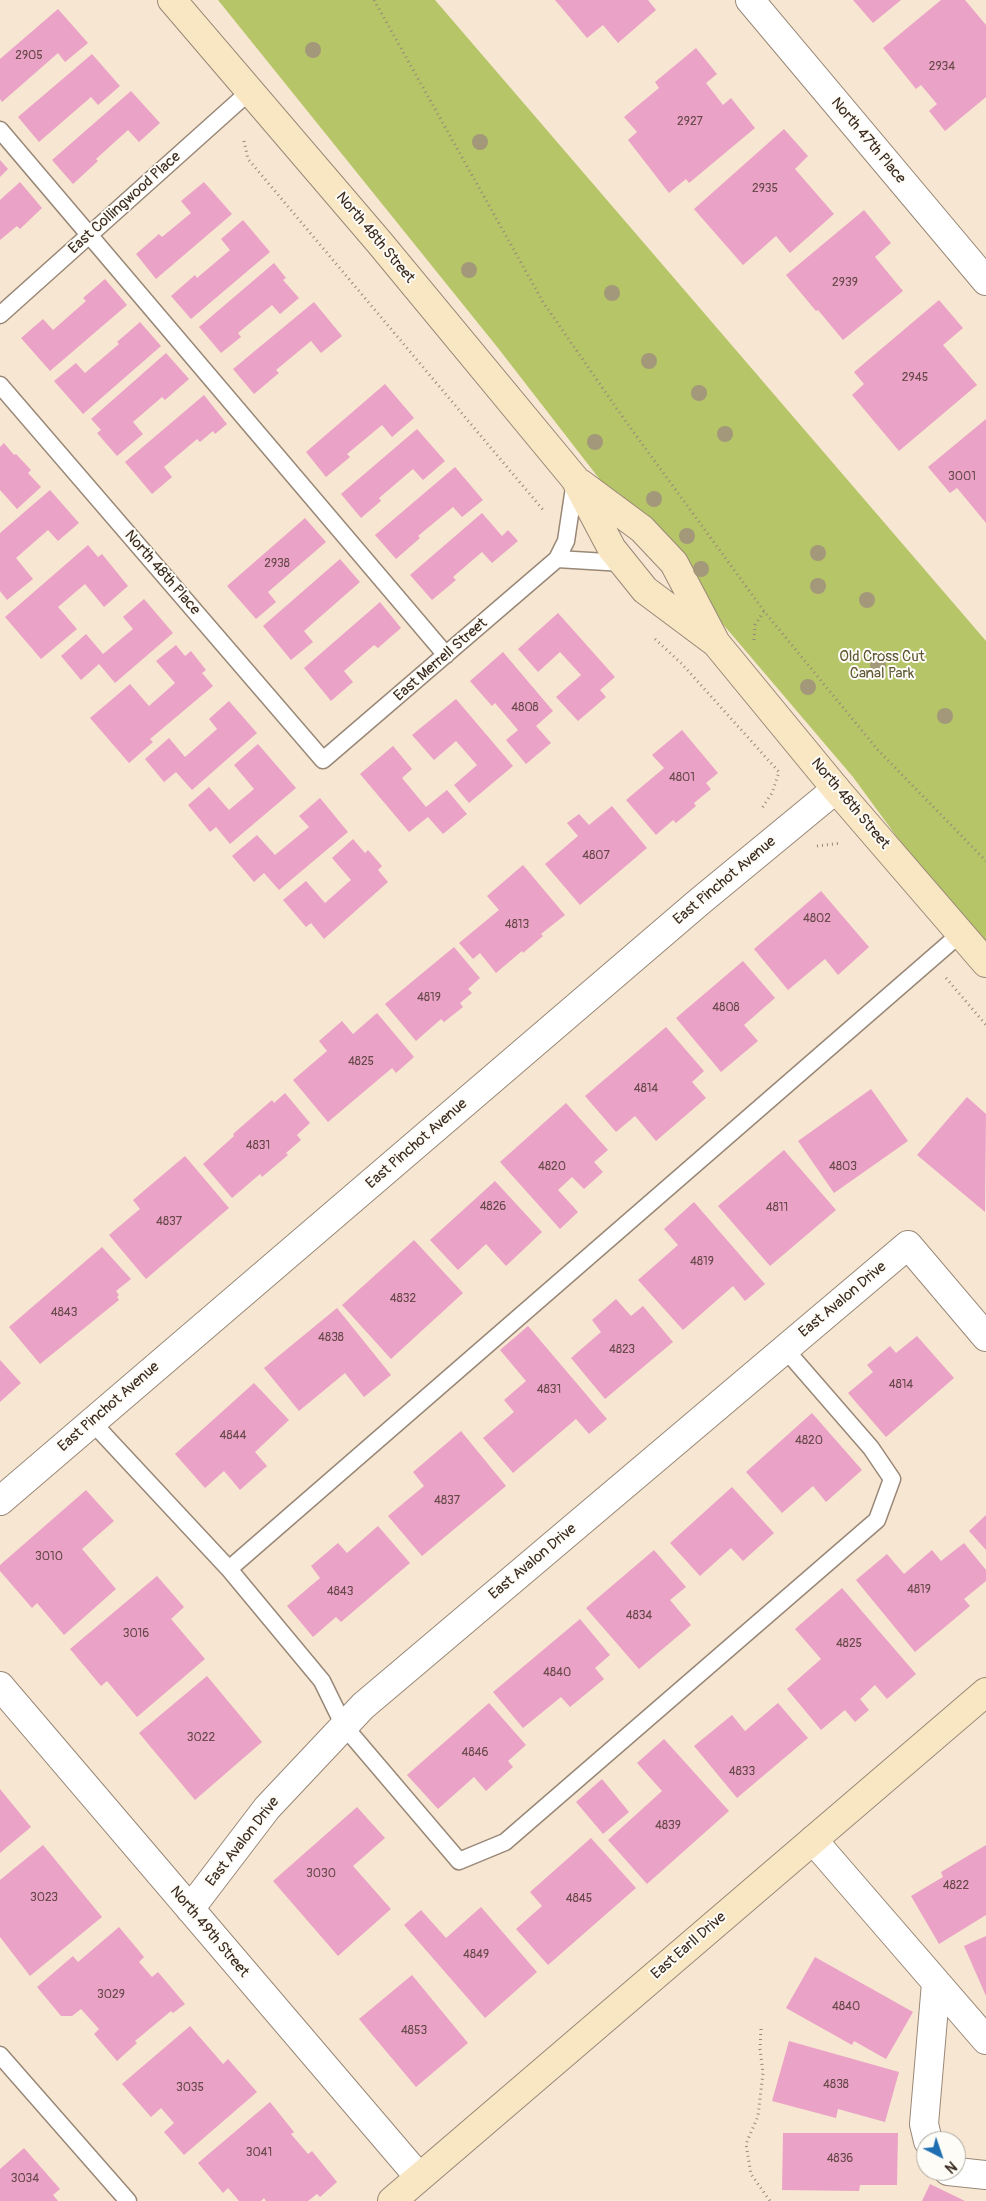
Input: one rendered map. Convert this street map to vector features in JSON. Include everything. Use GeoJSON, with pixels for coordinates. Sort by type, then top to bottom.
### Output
{"type":"FeatureCollection","features":[{"type":"Feature","properties":{"kind":"street","name":"North 48th Street"},"geometry":{"type":"LineString","coordinates":[[172,0],[379,242],[575,479],[612,550],[645,590],[716,643]]}},
{"type":"Feature","properties":{"kind":"street","name":"North 47th Place"},"geometry":{"type":"LineString","coordinates":[[750,0],[986,281]]}},
{"type":"Feature","properties":{"kind":"street","name":"North 48th Street"},"geometry":{"type":"LineString","coordinates":[[575,479],[642,529],[674,563],[716,643],[836,790],[986,963]]}},
{"type":"Feature","properties":{"kind":"street","name":"East Pinchot Avenue"},"geometry":{"type":"LineString","coordinates":[[0,1501],[699,902],[836,790]]}},
{"type":"Feature","properties":{"kind":"street","name":"East Avalon Drive"},"geometry":{"type":"LineString","coordinates":[[190,1909],[267,1808],[363,1706],[908,1245],[986,1337]]}},
{"type":"Feature","properties":{"kind":"street","name":"North 49th Street"},"geometry":{"type":"LineString","coordinates":[[0,1686],[419,2177]]}},
{"type":"Feature","properties":{"kind":"street","name":"East Earll Drive"},"geometry":{"type":"LineString","coordinates":[[392,2201],[986,1692]]}},
{"type":"Feature","properties":{"kind":"street"},"geometry":{"type":"LineString","coordinates":[[813,1840],[986,2040]]}},
{"type":"Feature","properties":{"kind":"street"},"geometry":{"type":"LineString","coordinates":[[926,2131],[924,2124],[936,1983]]}},
{"type":"Feature","properties":{"kind":"street"},"geometry":{"type":"LineString","coordinates":[[966,2173],[986,2175]]}},
{"type":"Feature","properties":{"kind":"lane","name":"East Collingwood Place"},"geometry":{"type":"LineString","coordinates":[[0,315],[250,91]]}},
{"type":"Feature","properties":{"kind":"lane"},"geometry":{"type":"LineString","coordinates":[[0,130],[446,655]]}},
{"type":"Feature","properties":{"kind":"lane","name":"North 48th Place"},"geometry":{"type":"LineString","coordinates":[[0,385],[323,760]]}},
{"type":"Feature","properties":{"kind":"lane","name":"East Merrell Street"},"geometry":{"type":"LineString","coordinates":[[323,760],[557,558],[566,541],[575,479]]}},
{"type":"Feature","properties":{"kind":"lane"},"geometry":{"type":"LineString","coordinates":[[557,558],[624,563]]}},
{"type":"Feature","properties":{"kind":"lane"},"geometry":{"type":"LineString","coordinates":[[229,1569],[960,934]]}},
{"type":"Feature","properties":{"kind":"lane"},"geometry":{"type":"LineString","coordinates":[[92,1422],[229,1569],[322,1681],[344,1726],[459,1861],[505,1842],[877,1520],[892,1479],[871,1448],[785,1349]]}},
{"type":"Feature","properties":{"kind":"lane"},"geometry":{"type":"LineString","coordinates":[[0,2055],[128,2201]]}},
{"type":"Feature","properties":{"kind":"path"},"geometry":{"type":"LineString","coordinates":[[374,0],[543,302],[624,419],[764,611],[877,749],[986,861]]}},
{"type":"Feature","properties":{"kind":"path"},"geometry":{"type":"LineString","coordinates":[[244,140],[248,159],[547,514]]}},
{"type":"Feature","properties":{"kind":"path"},"geometry":{"type":"LineString","coordinates":[[654,638],[682,664],[778,772],[772,793],[757,816]]}},
{"type":"Feature","properties":{"kind":"path"},"geometry":{"type":"LineString","coordinates":[[940,971],[986,1024]]}},
{"type":"Feature","properties":{"kind":"path"},"geometry":{"type":"LineString","coordinates":[[761,2028],[760,2049],[763,2073],[758,2116],[746,2144],[751,2174],[770,2201]]}},
{"type":"Feature","properties":{"kind":"green space","name":"Old Cross Cut Canal Park"},"geometry":{"type":"Polygon","coordinates":[[[218,0],[435,0],[986,641],[986,953],[966,931],[853,777],[601,481],[498,348],[218,0]]]}},
{"type":"Feature","properties":{"kind":"building"},"geometry":{"type":"Polygon","coordinates":[[[555,0],[648,0],[656,10],[618,43],[603,25],[587,38],[555,0]]]}},
{"type":"Feature","properties":{"kind":"building"},"geometry":{"type":"Polygon","coordinates":[[[853,0],[901,0],[873,23],[853,0]]]}},
{"type":"Feature","properties":{"kind":"building"},"geometry":{"type":"Polygon","coordinates":[[[941,0],[965,0],[986,25],[986,97],[945,131],[929,111],[937,104],[921,85],[916,89],[883,48],[941,0]]]}},
{"type":"Feature","properties":{"kind":"building"},"geometry":{"type":"Polygon","coordinates":[[[58,9],[88,43],[65,62],[58,53],[2,102],[0,99],[0,59],[58,9]]]}},
{"type":"Feature","properties":{"kind":"building"},"geometry":{"type":"Polygon","coordinates":[[[696,48],[717,74],[706,83],[723,105],[731,98],[755,128],[689,183],[686,179],[669,193],[628,140],[637,132],[624,117],[659,88],[655,82],[696,48]]]}},
{"type":"Feature","properties":{"kind":"building"},"geometry":{"type":"Polygon","coordinates":[[[92,54],[120,86],[98,105],[91,97],[39,142],[18,117],[92,54]]]}},
{"type":"Feature","properties":{"kind":"building"},"geometry":{"type":"Polygon","coordinates":[[[131,91],[160,123],[139,142],[128,130],[96,159],[98,161],[73,184],[52,160],[131,91]]]}},
{"type":"Feature","properties":{"kind":"building"},"geometry":{"type":"Polygon","coordinates":[[[784,129],[808,156],[795,169],[834,214],[790,253],[776,236],[743,265],[694,209],[784,129]]]}},
{"type":"Feature","properties":{"kind":"building"},"geometry":{"type":"Polygon","coordinates":[[[0,160],[8,169],[0,177],[0,160]]]}},
{"type":"Feature","properties":{"kind":"building"},"geometry":{"type":"Polygon","coordinates":[[[20,182],[42,208],[20,229],[17,226],[0,240],[0,200],[20,182]]]}},
{"type":"Feature","properties":{"kind":"building"},"geometry":{"type":"Polygon","coordinates":[[[204,182],[232,214],[156,279],[136,254],[159,234],[162,237],[191,213],[181,201],[204,182]]]}},
{"type":"Feature","properties":{"kind":"building"},"geometry":{"type":"Polygon","coordinates":[[[864,210],[891,243],[875,257],[903,291],[843,340],[786,275],[864,210]]]}},
{"type":"Feature","properties":{"kind":"building"},"geometry":{"type":"Polygon","coordinates":[[[243,220],[270,252],[191,319],[171,296],[195,275],[197,278],[230,250],[221,239],[243,220]]]}},
{"type":"Feature","properties":{"kind":"building"},"geometry":{"type":"Polygon","coordinates":[[[274,263],[286,278],[283,280],[299,298],[280,314],[272,305],[238,333],[241,337],[221,353],[199,327],[274,263]]]}},
{"type":"Feature","properties":{"kind":"building"},"geometry":{"type":"Polygon","coordinates":[[[105,279],[127,305],[50,371],[21,338],[43,319],[53,330],[86,301],[83,298],[105,279]]]}},
{"type":"Feature","properties":{"kind":"building"},"geometry":{"type":"Polygon","coordinates":[[[939,300],[963,328],[943,345],[977,385],[899,451],[852,395],[864,384],[854,372],[939,300]]]}},
{"type":"Feature","properties":{"kind":"building"},"geometry":{"type":"Polygon","coordinates":[[[314,302],[342,336],[321,353],[311,341],[276,370],[279,373],[254,394],[233,369],[314,302]]]}},
{"type":"Feature","properties":{"kind":"building"},"geometry":{"type":"Polygon","coordinates":[[[140,322],[161,346],[83,414],[54,381],[76,363],[85,373],[119,344],[117,342],[140,322]]]}},
{"type":"Feature","properties":{"kind":"building"},"geometry":{"type":"Polygon","coordinates":[[[166,353],[189,379],[165,400],[162,397],[133,422],[143,434],[117,456],[97,433],[101,430],[91,419],[166,353]]]}},
{"type":"Feature","properties":{"kind":"building"},"geometry":{"type":"Polygon","coordinates":[[[385,384],[414,418],[392,437],[382,425],[347,454],[350,457],[326,477],[306,452],[385,384]]]}},
{"type":"Feature","properties":{"kind":"building"},"geometry":{"type":"Polygon","coordinates":[[[204,395],[227,424],[215,434],[213,431],[200,442],[197,439],[164,467],[172,477],[152,494],[125,462],[204,395]]]}},
{"type":"Feature","properties":{"kind":"building"},"geometry":{"type":"Polygon","coordinates":[[[986,419],[986,523],[957,488],[950,493],[928,467],[986,419]]]}},
{"type":"Feature","properties":{"kind":"building"},"geometry":{"type":"Polygon","coordinates":[[[417,429],[445,461],[423,480],[413,469],[379,498],[381,501],[361,518],[341,494],[417,429]]]}},
{"type":"Feature","properties":{"kind":"building"},"geometry":{"type":"Polygon","coordinates":[[[4,443],[31,470],[28,473],[41,487],[17,509],[0,490],[0,447],[4,443]]]}},
{"type":"Feature","properties":{"kind":"building"},"geometry":{"type":"Polygon","coordinates":[[[455,467],[483,500],[462,517],[453,507],[418,536],[420,538],[396,559],[375,535],[455,467]]]}},
{"type":"Feature","properties":{"kind":"building"},"geometry":{"type":"Polygon","coordinates":[[[50,490],[79,523],[58,541],[48,530],[16,558],[33,579],[7,600],[0,591],[0,533],[50,490]]]}},
{"type":"Feature","properties":{"kind":"building"},"geometry":{"type":"Polygon","coordinates":[[[482,513],[502,536],[508,530],[518,541],[492,563],[482,552],[453,577],[456,580],[432,600],[410,575],[482,513]]]}},
{"type":"Feature","properties":{"kind":"building"},"geometry":{"type":"Polygon","coordinates":[[[305,518],[326,542],[268,592],[276,602],[256,619],[227,586],[305,518]]]}},
{"type":"Feature","properties":{"kind":"building"},"geometry":{"type":"Polygon","coordinates":[[[88,545],[98,557],[102,554],[128,586],[104,607],[85,584],[58,607],[77,629],[41,659],[5,617],[88,545]]]}},
{"type":"Feature","properties":{"kind":"building"},"geometry":{"type":"Polygon","coordinates":[[[340,559],[360,582],[304,631],[313,642],[291,660],[263,626],[340,559]]]}},
{"type":"Feature","properties":{"kind":"building"},"geometry":{"type":"Polygon","coordinates":[[[144,599],[173,633],[115,683],[99,664],[81,680],[61,656],[86,634],[103,654],[133,629],[123,617],[144,599]]]}},
{"type":"Feature","properties":{"kind":"building"},"geometry":{"type":"Polygon","coordinates":[[[380,602],[401,628],[378,648],[374,645],[344,671],[353,682],[331,701],[304,668],[380,602]]]}},
{"type":"Feature","properties":{"kind":"building"},"geometry":{"type":"Polygon","coordinates":[[[558,613],[615,677],[600,690],[606,697],[578,721],[556,697],[581,675],[560,652],[538,672],[518,649],[558,613]]]}},
{"type":"Feature","properties":{"kind":"building"},"geometry":{"type":"Polygon","coordinates":[[[176,645],[185,656],[191,651],[206,670],[202,673],[213,686],[150,739],[153,742],[129,763],[90,718],[130,684],[149,706],[175,683],[156,661],[176,645]]]}},
{"type":"Feature","properties":{"kind":"building"},"geometry":{"type":"Polygon","coordinates":[[[503,652],[553,711],[536,726],[551,743],[526,764],[506,740],[518,730],[495,703],[492,706],[470,681],[503,652]]]}},
{"type":"Feature","properties":{"kind":"building"},"geometry":{"type":"Polygon","coordinates":[[[456,699],[513,766],[469,803],[454,785],[477,765],[456,741],[434,760],[412,735],[456,699]]]}},
{"type":"Feature","properties":{"kind":"building"},"geometry":{"type":"Polygon","coordinates":[[[229,701],[257,733],[192,790],[176,772],[164,782],[145,759],[169,738],[185,757],[217,729],[209,719],[229,701]]]}},
{"type":"Feature","properties":{"kind":"building"},"geometry":{"type":"Polygon","coordinates":[[[682,730],[718,773],[706,783],[711,789],[694,803],[696,806],[676,823],[673,820],[656,835],[626,800],[664,768],[652,755],[682,730]]]}},
{"type":"Feature","properties":{"kind":"building"},"geometry":{"type":"Polygon","coordinates":[[[258,744],[296,788],[230,844],[216,827],[210,832],[188,805],[209,787],[229,810],[254,789],[234,765],[258,744]]]}},
{"type":"Feature","properties":{"kind":"building"},"geometry":{"type":"Polygon","coordinates":[[[393,746],[412,769],[402,778],[426,807],[447,790],[467,814],[443,834],[428,817],[409,832],[360,774],[393,746]]]}},
{"type":"Feature","properties":{"kind":"building"},"geometry":{"type":"Polygon","coordinates":[[[320,798],[348,832],[279,890],[264,873],[254,882],[232,856],[257,835],[275,855],[309,827],[299,816],[320,798]]]}},
{"type":"Feature","properties":{"kind":"building"},"geometry":{"type":"Polygon","coordinates":[[[612,806],[647,848],[580,905],[545,864],[578,836],[567,823],[579,814],[589,825],[612,806]]]}},
{"type":"Feature","properties":{"kind":"building"},"geometry":{"type":"Polygon","coordinates":[[[353,839],[365,853],[368,850],[382,866],[378,870],[388,882],[324,939],[311,923],[306,927],[283,900],[306,881],[325,903],[351,880],[332,858],[353,839]]]}},
{"type":"Feature","properties":{"kind":"building"},"geometry":{"type":"Polygon","coordinates":[[[523,865],[565,915],[541,934],[543,936],[523,953],[522,951],[496,973],[480,953],[473,959],[459,943],[499,910],[487,896],[523,865]]]}},
{"type":"Feature","properties":{"kind":"building"},"geometry":{"type":"Polygon","coordinates":[[[821,891],[869,947],[838,975],[825,959],[788,990],[754,949],[821,891]]]}},
{"type":"Feature","properties":{"kind":"building"},"geometry":{"type":"Polygon","coordinates":[[[454,947],[480,978],[468,989],[472,993],[460,1003],[463,1007],[444,1022],[441,1019],[416,1041],[385,1004],[454,947]]]}},
{"type":"Feature","properties":{"kind":"building"},"geometry":{"type":"Polygon","coordinates":[[[743,961],[775,998],[744,1025],[758,1041],[721,1072],[676,1018],[743,961]]]}},
{"type":"Feature","properties":{"kind":"building"},"geometry":{"type":"Polygon","coordinates":[[[377,1013],[414,1057],[396,1073],[392,1068],[328,1122],[293,1080],[327,1051],[319,1041],[342,1021],[353,1034],[377,1013]]]}},
{"type":"Feature","properties":{"kind":"building"},"geometry":{"type":"Polygon","coordinates":[[[666,1027],[704,1071],[692,1082],[706,1098],[656,1141],[635,1116],[616,1132],[585,1096],[666,1027]]]}},
{"type":"Feature","properties":{"kind":"building"},"geometry":{"type":"Polygon","coordinates":[[[871,1089],[908,1141],[834,1193],[798,1141],[871,1089]]]}},
{"type":"Feature","properties":{"kind":"building"},"geometry":{"type":"Polygon","coordinates":[[[285,1093],[310,1123],[297,1135],[301,1140],[286,1153],[288,1155],[262,1177],[260,1174],[232,1198],[203,1164],[234,1136],[233,1134],[272,1100],[274,1103],[285,1093]]]}},
{"type":"Feature","properties":{"kind":"building"},"geometry":{"type":"Polygon","coordinates":[[[967,1097],[986,1114],[985,1212],[917,1155],[967,1097]]]}},
{"type":"Feature","properties":{"kind":"building"},"geometry":{"type":"Polygon","coordinates":[[[566,1103],[608,1150],[594,1162],[603,1172],[584,1189],[572,1177],[558,1190],[578,1212],[560,1229],[500,1162],[566,1103]]]}},
{"type":"Feature","properties":{"kind":"building"},"geometry":{"type":"Polygon","coordinates":[[[784,1150],[836,1210],[770,1266],[718,1206],[784,1150]]]}},
{"type":"Feature","properties":{"kind":"building"},"geometry":{"type":"Polygon","coordinates":[[[185,1156],[229,1208],[146,1279],[109,1235],[140,1209],[133,1200],[185,1156]]]}},
{"type":"Feature","properties":{"kind":"building"},"geometry":{"type":"Polygon","coordinates":[[[495,1181],[542,1232],[506,1266],[486,1244],[458,1270],[430,1240],[495,1181]]]}},
{"type":"Feature","properties":{"kind":"building"},"geometry":{"type":"Polygon","coordinates":[[[694,1202],[765,1284],[745,1301],[733,1286],[683,1330],[638,1280],[678,1245],[664,1229],[694,1202]]]}},
{"type":"Feature","properties":{"kind":"building"},"geometry":{"type":"Polygon","coordinates":[[[414,1240],[463,1293],[391,1359],[342,1305],[414,1240]]]}},
{"type":"Feature","properties":{"kind":"building"},"geometry":{"type":"Polygon","coordinates":[[[102,1247],[131,1279],[116,1291],[119,1295],[117,1297],[119,1300],[40,1364],[9,1327],[102,1247]]]}},
{"type":"Feature","properties":{"kind":"building"},"geometry":{"type":"Polygon","coordinates":[[[616,1299],[631,1316],[643,1306],[673,1342],[605,1399],[571,1358],[601,1332],[592,1320],[616,1299]]]}},
{"type":"Feature","properties":{"kind":"building"},"geometry":{"type":"Polygon","coordinates":[[[337,1308],[391,1375],[364,1397],[345,1373],[299,1411],[264,1368],[337,1308]]]}},
{"type":"Feature","properties":{"kind":"building"},"geometry":{"type":"Polygon","coordinates":[[[528,1326],[607,1419],[589,1434],[576,1419],[513,1473],[483,1438],[514,1412],[504,1400],[526,1381],[500,1350],[528,1326]]]}},
{"type":"Feature","properties":{"kind":"building"},"geometry":{"type":"Polygon","coordinates":[[[917,1336],[954,1378],[886,1437],[848,1393],[873,1372],[867,1365],[890,1346],[896,1353],[917,1336]]]}},
{"type":"Feature","properties":{"kind":"building"},"geometry":{"type":"Polygon","coordinates":[[[0,1360],[21,1383],[0,1402],[0,1360]]]}},
{"type":"Feature","properties":{"kind":"building"},"geometry":{"type":"Polygon","coordinates":[[[254,1383],[289,1420],[255,1452],[267,1466],[240,1490],[224,1471],[205,1488],[175,1454],[254,1383]]]}},
{"type":"Feature","properties":{"kind":"building"},"geometry":{"type":"Polygon","coordinates":[[[812,1413],[862,1470],[826,1502],[813,1486],[782,1513],[746,1472],[812,1413]]]}},
{"type":"Feature","properties":{"kind":"building"},"geometry":{"type":"Polygon","coordinates":[[[461,1431],[506,1486],[422,1556],[388,1516],[424,1486],[413,1472],[461,1431]]]}},
{"type":"Feature","properties":{"kind":"building"},"geometry":{"type":"Polygon","coordinates":[[[732,1487],[774,1533],[743,1561],[731,1548],[700,1576],[670,1543],[732,1487]]]}},
{"type":"Feature","properties":{"kind":"building"},"geometry":{"type":"Polygon","coordinates":[[[86,1490],[114,1521],[82,1549],[116,1589],[64,1635],[37,1603],[32,1608],[0,1571],[0,1565],[86,1490]]]}},
{"type":"Feature","properties":{"kind":"building"},"geometry":{"type":"Polygon","coordinates":[[[986,1515],[986,1550],[969,1531],[986,1515]]]}},
{"type":"Feature","properties":{"kind":"building"},"geometry":{"type":"Polygon","coordinates":[[[378,1526],[410,1563],[341,1622],[336,1617],[313,1637],[287,1606],[320,1578],[311,1566],[338,1543],[347,1553],[378,1526]]]}},
{"type":"Feature","properties":{"kind":"building"},"geometry":{"type":"Polygon","coordinates":[[[964,1543],[986,1570],[986,1581],[964,1599],[970,1606],[915,1652],[856,1580],[887,1554],[904,1574],[932,1550],[941,1561],[964,1543]]]}},
{"type":"Feature","properties":{"kind":"building"},"geometry":{"type":"Polygon","coordinates":[[[654,1550],[686,1587],[670,1600],[691,1625],[639,1669],[586,1608],[654,1550]]]}},
{"type":"Feature","properties":{"kind":"building"},"geometry":{"type":"Polygon","coordinates":[[[157,1576],[184,1607],[171,1619],[205,1659],[137,1717],[107,1681],[101,1686],[70,1649],[157,1576]]]}},
{"type":"Feature","properties":{"kind":"building"},"geometry":{"type":"Polygon","coordinates":[[[842,1588],[916,1674],[887,1699],[875,1685],[860,1699],[869,1710],[855,1722],[845,1710],[821,1730],[787,1689],[821,1659],[795,1629],[842,1588]]]}},
{"type":"Feature","properties":{"kind":"building"},"geometry":{"type":"Polygon","coordinates":[[[580,1619],[610,1655],[595,1668],[604,1679],[570,1707],[561,1697],[523,1728],[493,1692],[580,1619]]]}},
{"type":"Feature","properties":{"kind":"building"},"geometry":{"type":"Polygon","coordinates":[[[207,1676],[262,1742],[195,1800],[139,1733],[207,1676]]]}},
{"type":"Feature","properties":{"kind":"building"},"geometry":{"type":"Polygon","coordinates":[[[489,1703],[526,1745],[508,1761],[513,1767],[486,1791],[474,1777],[438,1809],[407,1775],[489,1703]]]}},
{"type":"Feature","properties":{"kind":"building"},"geometry":{"type":"Polygon","coordinates":[[[778,1703],[808,1738],[737,1798],[694,1746],[732,1715],[745,1731],[778,1703]]]}},
{"type":"Feature","properties":{"kind":"building"},"geometry":{"type":"Polygon","coordinates":[[[664,1739],[729,1811],[647,1884],[608,1840],[662,1791],[637,1763],[664,1739]]]}},
{"type":"Feature","properties":{"kind":"building"},"geometry":{"type":"Polygon","coordinates":[[[602,1779],[629,1812],[603,1834],[576,1802],[602,1779]]]}},
{"type":"Feature","properties":{"kind":"building"},"geometry":{"type":"Polygon","coordinates":[[[0,1789],[31,1827],[0,1853],[0,1789]]]}},
{"type":"Feature","properties":{"kind":"building"},"geometry":{"type":"Polygon","coordinates":[[[357,1807],[385,1838],[353,1866],[391,1909],[338,1956],[273,1881],[357,1807]]]}},
{"type":"Feature","properties":{"kind":"building"},"geometry":{"type":"Polygon","coordinates":[[[591,1838],[636,1888],[548,1965],[516,1929],[542,1906],[530,1892],[591,1838]]]}},
{"type":"Feature","properties":{"kind":"building"},"geometry":{"type":"Polygon","coordinates":[[[43,1845],[102,1917],[30,1976],[0,1937],[0,1880],[43,1845]]]}},
{"type":"Feature","properties":{"kind":"building"},"geometry":{"type":"Polygon","coordinates":[[[986,1845],[986,1915],[939,1944],[911,1896],[943,1877],[941,1872],[986,1845]]]}},
{"type":"Feature","properties":{"kind":"building"},"geometry":{"type":"Polygon","coordinates":[[[481,1907],[537,1972],[485,2018],[404,1925],[421,1910],[446,1938],[481,1907]]]}},
{"type":"Feature","properties":{"kind":"building"},"geometry":{"type":"Polygon","coordinates":[[[119,1927],[144,1957],[139,1962],[152,1977],[158,1972],[185,2004],[173,2013],[171,2011],[135,2041],[137,2043],[117,2061],[94,2034],[99,2029],[81,2009],[72,2016],[61,2016],[37,1987],[73,1956],[78,1962],[119,1927]]]}},
{"type":"Feature","properties":{"kind":"building"},"geometry":{"type":"Polygon","coordinates":[[[986,1936],[986,1996],[964,1946],[986,1936]]]}},
{"type":"Feature","properties":{"kind":"building"},"geometry":{"type":"Polygon","coordinates":[[[815,1957],[913,2012],[886,2059],[854,2041],[852,2045],[786,2008],[815,1957]]]}},
{"type":"Feature","properties":{"kind":"building"},"geometry":{"type":"Polygon","coordinates":[[[412,1975],[468,2043],[416,2087],[359,2019],[412,1975]]]}},
{"type":"Feature","properties":{"kind":"building"},"geometry":{"type":"Polygon","coordinates":[[[190,2026],[223,2064],[228,2059],[257,2092],[184,2155],[164,2132],[174,2123],[161,2108],[151,2117],[122,2084],[190,2026]]]}},
{"type":"Feature","properties":{"kind":"building"},"geometry":{"type":"Polygon","coordinates":[[[789,2041],[899,2072],[885,2122],[838,2109],[836,2118],[772,2101],[789,2041]]]}},
{"type":"Feature","properties":{"kind":"building"},"geometry":{"type":"Polygon","coordinates":[[[270,2102],[294,2132],[291,2134],[308,2154],[312,2151],[337,2182],[320,2197],[317,2194],[308,2201],[266,2201],[264,2198],[261,2201],[239,2201],[228,2188],[223,2193],[198,2163],[270,2102]]]}},
{"type":"Feature","properties":{"kind":"building"},"geometry":{"type":"Polygon","coordinates":[[[783,2133],[898,2133],[897,2185],[860,2185],[859,2191],[782,2190],[783,2133]]]}},
{"type":"Feature","properties":{"kind":"building"},"geometry":{"type":"Polygon","coordinates":[[[24,2148],[60,2189],[53,2195],[58,2201],[0,2201],[0,2169],[24,2148]]]}},
{"type":"Feature","properties":{"kind":"building"},"geometry":{"type":"Polygon","coordinates":[[[930,2184],[965,2201],[922,2201],[930,2184]]]}}]}
